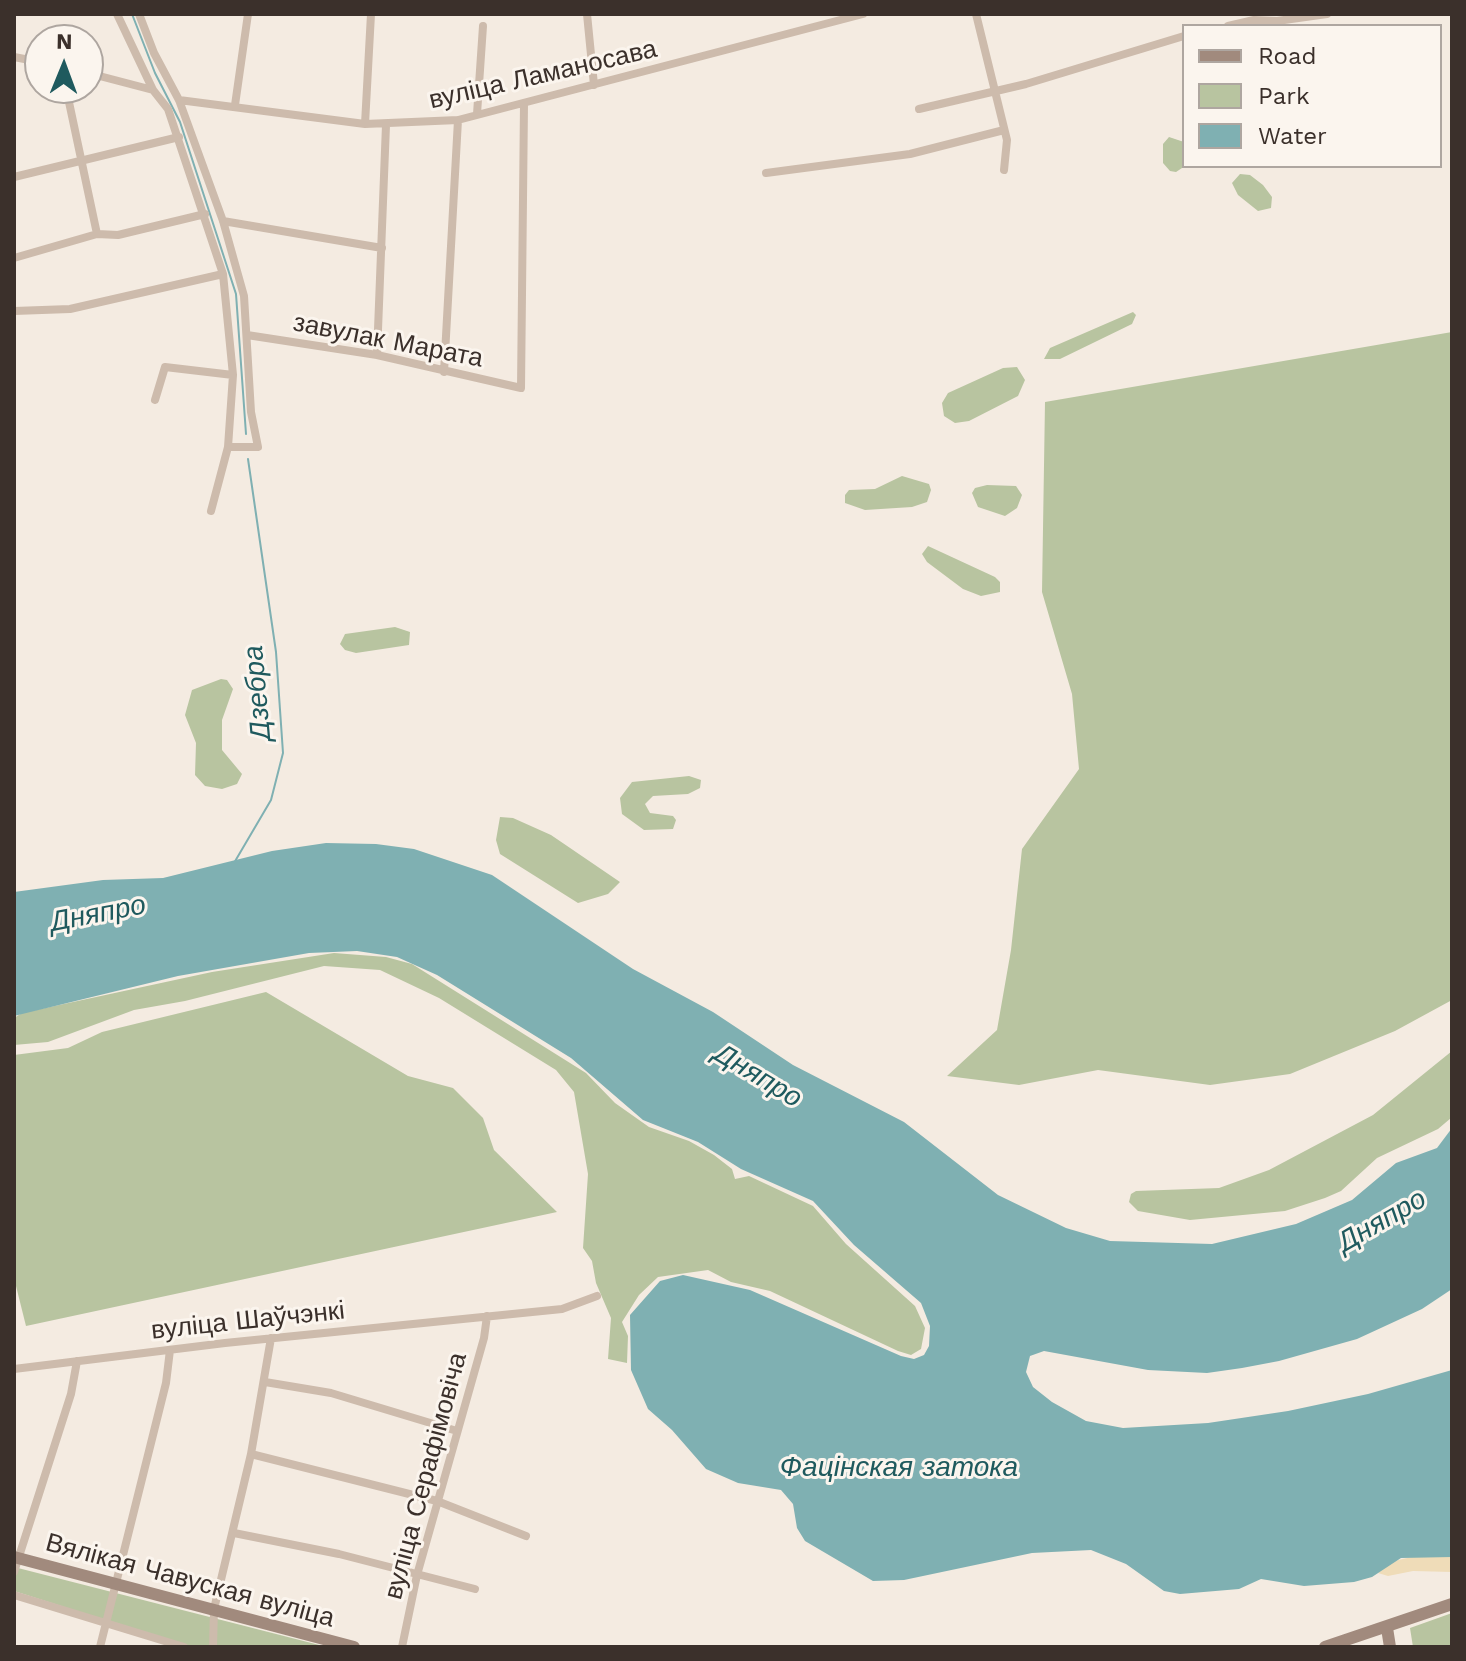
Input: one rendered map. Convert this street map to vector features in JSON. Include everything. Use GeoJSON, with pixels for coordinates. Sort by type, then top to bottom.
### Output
{"type":"FeatureCollection","features":[{"type":"Feature","properties":{"kind":"main road","name":"Вялікая Чавуская вуліца"},"geometry":{"type":"LineString","coordinates":[[16,1557],[354,1647]]}},
{"type":"Feature","properties":{"kind":"main road"},"geometry":{"type":"LineString","coordinates":[[1325,1647],[1452,1604]]}},
{"type":"Feature","properties":{"kind":"main road"},"geometry":{"type":"LineString","coordinates":[[1387,1628],[1390,1647]]}},
{"type":"Feature","properties":{"kind":"street"},"geometry":{"type":"LineString","coordinates":[[117,14],[153,90],[168,109],[223,274],[233,375],[228,447],[211,511]]}},
{"type":"Feature","properties":{"kind":"street"},"geometry":{"type":"LineString","coordinates":[[139,14],[164,74],[179,100],[223,221],[244,296],[251,412],[258,447],[228,447]]}},
{"type":"Feature","properties":{"kind":"street"},"geometry":{"type":"LineString","coordinates":[[235,105],[248,14]]}},
{"type":"Feature","properties":{"kind":"street"},"geometry":{"type":"LineString","coordinates":[[365,124],[371,14]]}},
{"type":"Feature","properties":{"kind":"street"},"geometry":{"type":"LineString","coordinates":[[587,14],[594,85]]}},
{"type":"Feature","properties":{"kind":"street","name":"вуліца Ламаносава"},"geometry":{"type":"LineString","coordinates":[[179,100],[365,124],[458,120],[861,14]]}},
{"type":"Feature","properties":{"kind":"street"},"geometry":{"type":"LineString","coordinates":[[976,14],[1007,140],[1004,170]]}},
{"type":"Feature","properties":{"kind":"street"},"geometry":{"type":"LineString","coordinates":[[1237,24],[1327,14]]}},
{"type":"Feature","properties":{"kind":"street"},"geometry":{"type":"LineString","coordinates":[[477,114],[483,26]]}},
{"type":"Feature","properties":{"kind":"street"},"geometry":{"type":"LineString","coordinates":[[919,109],[995,92],[1182,37]]}},
{"type":"Feature","properties":{"kind":"street"},"geometry":{"type":"LineString","coordinates":[[104,77],[153,90]]}},
{"type":"Feature","properties":{"kind":"street"},"geometry":{"type":"LineString","coordinates":[[69,104],[97,234]]}},
{"type":"Feature","properties":{"kind":"street","name":"завулак Марата"},"geometry":{"type":"LineString","coordinates":[[247,335],[377,355],[521,388],[524,104]]}},
{"type":"Feature","properties":{"kind":"street"},"geometry":{"type":"LineString","coordinates":[[444,372],[458,120]]}},
{"type":"Feature","properties":{"kind":"street"},"geometry":{"type":"LineString","coordinates":[[377,355],[386,125]]}},
{"type":"Feature","properties":{"kind":"street"},"geometry":{"type":"LineString","coordinates":[[766,173],[910,154],[1004,130]]}},
{"type":"Feature","properties":{"kind":"street"},"geometry":{"type":"LineString","coordinates":[[14,177],[179,137]]}},
{"type":"Feature","properties":{"kind":"street"},"geometry":{"type":"LineString","coordinates":[[14,258],[97,234],[118,235],[205,214]]}},
{"type":"Feature","properties":{"kind":"street"},"geometry":{"type":"LineString","coordinates":[[223,221],[382,248]]}},
{"type":"Feature","properties":{"kind":"street"},"geometry":{"type":"LineString","coordinates":[[14,311],[70,309],[223,274]]}},
{"type":"Feature","properties":{"kind":"street"},"geometry":{"type":"LineString","coordinates":[[155,400],[165,367],[233,375]]}},
{"type":"Feature","properties":{"kind":"street","name":"вуліца Шаўчэнкі"},"geometry":{"type":"LineString","coordinates":[[14,1369],[271,1338],[562,1309],[597,1296]]}},
{"type":"Feature","properties":{"kind":"street","name":"вуліца Серафімовіча"},"geometry":{"type":"LineString","coordinates":[[402,1647],[417,1575],[484,1338],[487,1316]]}},
{"type":"Feature","properties":{"kind":"street"},"geometry":{"type":"LineString","coordinates":[[213,1647],[214,1609],[251,1454],[271,1338]]}},
{"type":"Feature","properties":{"kind":"street"},"geometry":{"type":"LineString","coordinates":[[100,1647],[166,1383],[170,1350]]}},
{"type":"Feature","properties":{"kind":"street"},"geometry":{"type":"LineString","coordinates":[[14,1572],[16,1557],[71,1394],[77,1361]]}},
{"type":"Feature","properties":{"kind":"street"},"geometry":{"type":"LineString","coordinates":[[265,1382],[331,1393],[457,1431]]}},
{"type":"Feature","properties":{"kind":"street"},"geometry":{"type":"LineString","coordinates":[[251,1454],[437,1501],[526,1536]]}},
{"type":"Feature","properties":{"kind":"street"},"geometry":{"type":"LineString","coordinates":[[234,1533],[475,1589]]}},
{"type":"Feature","properties":{"kind":"street"},"geometry":{"type":"LineString","coordinates":[[14,1595],[184,1647]]}},
{"type":"Feature","properties":{"kind":"green space"},"geometry":{"type":"Polygon","coordinates":[[[1169,137],[1182,141],[1182,168],[1176,172],[1170,171],[1163,163],[1163,144],[1169,137]]]}},
{"type":"Feature","properties":{"kind":"green space"},"geometry":{"type":"Polygon","coordinates":[[[1240,174],[1250,175],[1263,185],[1272,197],[1271,208],[1258,211],[1238,195],[1232,183],[1240,174]]]}},
{"type":"Feature","properties":{"kind":"green space"},"geometry":{"type":"Polygon","coordinates":[[[1133,312],[1136,315],[1132,324],[1060,359],[1044,359],[1050,348],[1133,312]]]}},
{"type":"Feature","properties":{"kind":"green space"},"geometry":{"type":"Polygon","coordinates":[[[1452,332],[1452,1000],[1395,1031],[1290,1074],[1210,1085],[1098,1070],[1019,1085],[947,1076],[997,1030],[1011,950],[1022,849],[1079,769],[1072,694],[1042,592],[1045,402],[1452,332]]]}},
{"type":"Feature","properties":{"kind":"green space"},"geometry":{"type":"Polygon","coordinates":[[[1017,367],[1025,380],[1018,396],[969,421],[955,423],[944,416],[942,403],[948,393],[1003,368],[1017,367]]]}},
{"type":"Feature","properties":{"kind":"green space"},"geometry":{"type":"Polygon","coordinates":[[[902,476],[929,484],[931,490],[927,502],[912,507],[865,510],[845,503],[849,490],[875,489],[902,476]]]}},
{"type":"Feature","properties":{"kind":"green space"},"geometry":{"type":"Polygon","coordinates":[[[987,485],[1016,486],[1022,495],[1017,508],[1005,516],[978,507],[972,493],[975,488],[987,485]]]}},
{"type":"Feature","properties":{"kind":"green space"},"geometry":{"type":"Polygon","coordinates":[[[928,546],[995,577],[1000,582],[1000,592],[981,596],[963,589],[927,562],[922,554],[928,546]]]}},
{"type":"Feature","properties":{"kind":"green space"},"geometry":{"type":"Polygon","coordinates":[[[395,627],[410,632],[409,645],[356,653],[345,650],[340,644],[345,634],[395,627]]]}},
{"type":"Feature","properties":{"kind":"green space"},"geometry":{"type":"Polygon","coordinates":[[[221,679],[227,680],[233,689],[222,720],[222,750],[242,774],[237,784],[222,789],[205,786],[195,775],[196,743],[185,715],[192,690],[221,679]]]}},
{"type":"Feature","properties":{"kind":"green space"},"geometry":{"type":"Polygon","coordinates":[[[689,776],[701,780],[700,788],[688,794],[653,796],[645,804],[650,813],[673,816],[676,820],[673,829],[644,830],[622,814],[620,798],[632,782],[689,776]]]}},
{"type":"Feature","properties":{"kind":"green space"},"geometry":{"type":"Polygon","coordinates":[[[500,817],[513,818],[551,835],[620,882],[608,894],[578,903],[500,854],[496,840],[500,817]]]}},
{"type":"Feature","properties":{"kind":"green space"},"geometry":{"type":"Polygon","coordinates":[[[334,953],[386,957],[412,964],[586,1073],[615,1103],[649,1127],[689,1141],[714,1155],[732,1169],[735,1179],[749,1176],[813,1206],[846,1244],[915,1306],[925,1328],[921,1349],[911,1355],[898,1351],[770,1291],[731,1282],[708,1270],[658,1277],[639,1295],[622,1322],[628,1336],[627,1363],[608,1359],[611,1318],[596,1283],[592,1261],[583,1248],[588,1174],[574,1092],[556,1070],[439,998],[380,970],[324,966],[185,1001],[134,1010],[48,1042],[14,1045],[14,1018],[22,1013],[212,972],[334,953]]]}},
{"type":"Feature","properties":{"kind":"green space"},"geometry":{"type":"Polygon","coordinates":[[[266,992],[408,1076],[453,1088],[483,1118],[494,1150],[557,1212],[26,1326],[14,1278],[14,1055],[68,1048],[102,1032],[266,992]]]}},
{"type":"Feature","properties":{"kind":"green space"},"geometry":{"type":"Polygon","coordinates":[[[1452,1051],[1451,1118],[1438,1129],[1377,1158],[1341,1191],[1285,1211],[1190,1220],[1138,1211],[1129,1202],[1131,1194],[1136,1191],[1219,1188],[1269,1170],[1373,1115],[1452,1051]]]}},
{"type":"Feature","properties":{"kind":"green space"},"geometry":{"type":"Polygon","coordinates":[[[14,1567],[327,1647],[190,1647],[14,1591],[14,1567]]]}},
{"type":"Feature","properties":{"kind":"green space"},"geometry":{"type":"Polygon","coordinates":[[[1452,1613],[1452,1647],[1413,1647],[1410,1628],[1452,1613]]]}},
{"type":"Feature","properties":{"kind":"sand"},"geometry":{"type":"Polygon","coordinates":[[[1416,1556],[1452,1557],[1452,1572],[1413,1571],[1388,1576],[1378,1573],[1394,1561],[1416,1556]]]}},
{"type":"Feature","properties":{"kind":"water"},"geometry":{"type":"Polygon","coordinates":[[[326,843],[376,844],[414,849],[492,875],[633,969],[713,1012],[793,1065],[904,1122],[998,1195],[1066,1228],[1110,1241],[1212,1244],[1296,1224],[1352,1200],[1396,1163],[1437,1148],[1452,1128],[1452,1289],[1422,1309],[1357,1339],[1242,1368],[1207,1373],[1148,1370],[1044,1351],[1030,1356],[1026,1372],[1033,1387],[1052,1402],[1086,1421],[1123,1428],[1208,1423],[1288,1411],[1368,1394],[1452,1370],[1452,1557],[1401,1558],[1372,1577],[1354,1582],[1304,1586],[1261,1579],[1239,1589],[1180,1594],[1164,1591],[1126,1564],[1091,1550],[1032,1553],[904,1580],[873,1581],[805,1541],[797,1528],[793,1504],[781,1490],[738,1483],[706,1469],[672,1430],[648,1409],[631,1370],[630,1315],[660,1281],[683,1275],[750,1290],[901,1356],[914,1359],[924,1355],[929,1346],[930,1326],[921,1303],[854,1245],[813,1201],[741,1169],[698,1142],[643,1120],[571,1058],[437,975],[397,957],[357,951],[309,953],[178,976],[14,1016],[14,892],[103,880],[163,878],[272,851],[326,843]]]}},
{"type":"Feature","properties":{"kind":"waterway","name":"Дзебра"},"geometry":{"type":"LineString","coordinates":[[132,14],[155,73],[180,122],[236,294],[246,434]]}},
{"type":"Feature","properties":{"kind":"waterway","name":"Дзебра"},"geometry":{"type":"LineString","coordinates":[[234,863],[271,800],[283,753],[276,652],[248,459]]}},
{"type":"Feature","properties":{"kind":"water label","name":"Дняпро"},"geometry":{"type":"Point","coordinates":[98,914]}},
{"type":"Feature","properties":{"kind":"water label","name":"Дняпро"},"geometry":{"type":"Point","coordinates":[758,1076]}},
{"type":"Feature","properties":{"kind":"water label","name":"Дняпро"},"geometry":{"type":"Point","coordinates":[1382,1221]}},
{"type":"Feature","properties":{"kind":"water label","name":"Фацінская затока"},"geometry":{"type":"Point","coordinates":[899,1468]}}]}
